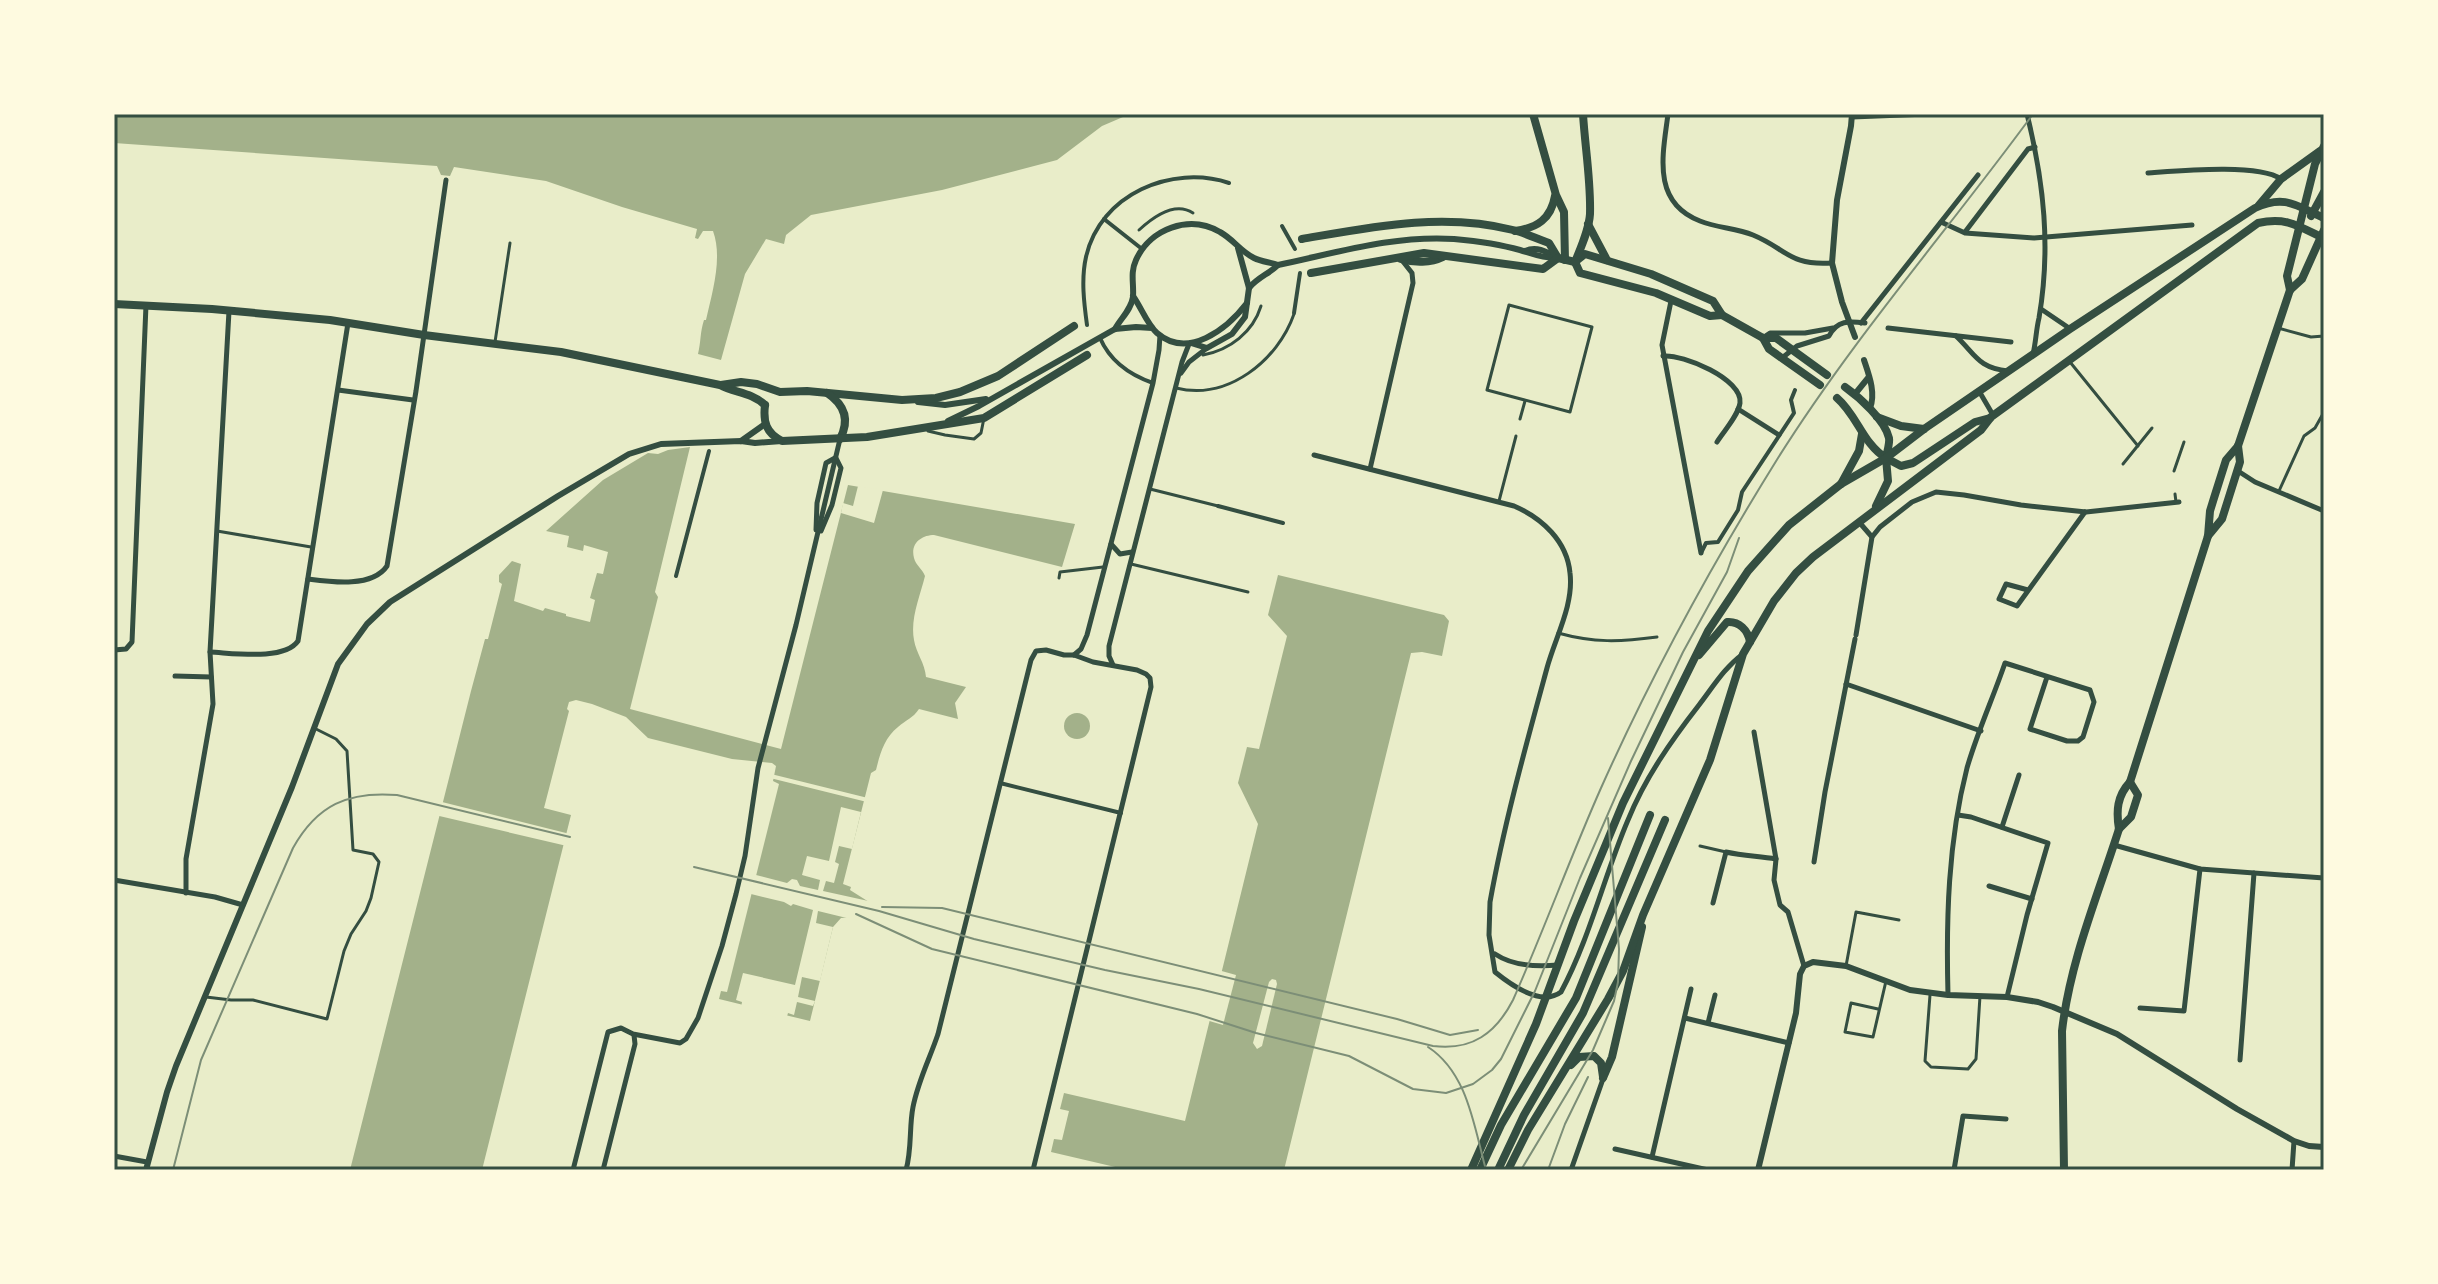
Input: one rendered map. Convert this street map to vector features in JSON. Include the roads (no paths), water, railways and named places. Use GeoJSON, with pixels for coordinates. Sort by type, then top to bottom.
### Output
{"type":"FeatureCollection","features":[{"type":"Feature","properties":{"kind":"main road"},"geometry":{"type":"LineString","coordinates":[[1533,114],[1556,195],[1564,212],[1561,259]]}},
{"type":"Feature","properties":{"kind":"main road"},"geometry":{"type":"LineString","coordinates":[[1583,114],[1588,158],[1588,223],[1575,262],[1580,273],[1656,293],[1710,316],[1722,315]]}},
{"type":"Feature","properties":{"kind":"main road"},"geometry":{"type":"LineString","coordinates":[[2255,208],[2281,179],[2322,148]]}},
{"type":"Feature","properties":{"kind":"main road"},"geometry":{"type":"LineString","coordinates":[[2309,211],[2309,187],[2322,148]]}},
{"type":"Feature","properties":{"kind":"main road"},"geometry":{"type":"LineString","coordinates":[[2119,829],[2116,813],[2123,790],[2130,782],[2208,536],[2210,511],[2226,460],[2238,446],[2290,290],[2287,276],[2300,227],[2324,192]]}},
{"type":"Feature","properties":{"kind":"main road"},"geometry":{"type":"LineString","coordinates":[[1515,231],[1542,222],[1556,195]]}},
{"type":"Feature","properties":{"kind":"main road"},"geometry":{"type":"LineString","coordinates":[[1471,1170],[1547,998],[1623,803],[1659,727],[1708,631],[1729,598],[1748,571],[1789,525],[1841,484],[1886,458],[2008,371],[2255,208],[2278,200],[2291,202],[2324,218]]}},
{"type":"Feature","properties":{"kind":"main road"},"geometry":{"type":"LineString","coordinates":[[1508,1170],[1528,1130],[1623,971],[1643,915],[1710,760],[1743,654],[1796,573],[1871,511],[1911,485],[1981,430],[1992,416],[2258,223],[2277,219],[2323,235],[2302,279],[2290,290]]}},
{"type":"Feature","properties":{"kind":"main road"},"geometry":{"type":"LineString","coordinates":[[1302,239],[1404,223],[1445,222],[1515,231],[1549,243],[1561,259],[1575,262]]}},
{"type":"Feature","properties":{"kind":"main road"},"geometry":{"type":"LineString","coordinates":[[1588,223],[1607,260]]}},
{"type":"Feature","properties":{"kind":"main road"},"geometry":{"type":"LineString","coordinates":[[1575,262],[1585,254],[1673,282],[1713,301],[1722,315],[1763,338],[1776,338],[1827,375]]}},
{"type":"Feature","properties":{"kind":"main road"},"geometry":{"type":"LineString","coordinates":[[1311,273],[1401,259],[1436,261],[1443,257],[1543,269],[1561,259]]}},
{"type":"Feature","properties":{"kind":"main road"},"geometry":{"type":"LineString","coordinates":[[114,304],[348,323],[585,356],[716,384],[750,394],[765,405]]}},
{"type":"Feature","properties":{"kind":"main road"},"geometry":{"type":"LineString","coordinates":[[716,384],[748,383],[780,392],[902,400],[936,398],[998,376],[1074,326]]}},
{"type":"Feature","properties":{"kind":"main road"},"geometry":{"type":"LineString","coordinates":[[1763,338],[1769,349],[1820,385]]}},
{"type":"Feature","properties":{"kind":"main road"},"geometry":{"type":"LineString","coordinates":[[780,392],[770,396],[765,405],[765,424],[773,437],[782,441],[840,439],[984,418],[1087,355]]}},
{"type":"Feature","properties":{"kind":"main road"},"geometry":{"type":"LineString","coordinates":[[1845,387],[1870,408],[1889,438],[1886,458],[1888,481],[1879,502],[1871,511]]}},
{"type":"Feature","properties":{"kind":"main road"},"geometry":{"type":"LineString","coordinates":[[827,393],[841,405],[846,416],[846,427],[840,439]]}},
{"type":"Feature","properties":{"kind":"main road"},"geometry":{"type":"LineString","coordinates":[[1837,398],[1847,407],[1878,453],[1901,466],[1913,463],[1975,422],[1992,416]]}},
{"type":"Feature","properties":{"kind":"main road"},"geometry":{"type":"LineString","coordinates":[[1877,417],[1901,426],[1924,429]]}},
{"type":"Feature","properties":{"kind":"main road"},"geometry":{"type":"LineString","coordinates":[[1841,484],[1859,451],[1862,432]]}},
{"type":"Feature","properties":{"kind":"main road"},"geometry":{"type":"LineString","coordinates":[[2208,536],[2222,519],[2238,471],[2238,446]]}},
{"type":"Feature","properties":{"kind":"main road"},"geometry":{"type":"LineString","coordinates":[[1696,658],[1727,622],[1743,627],[1750,642]]}},
{"type":"Feature","properties":{"kind":"main road"},"geometry":{"type":"LineString","coordinates":[[2064,1170],[2064,1012],[2078,954],[2119,829],[2131,817],[2138,795],[2130,782]]}},
{"type":"Feature","properties":{"kind":"main road"},"geometry":{"type":"LineString","coordinates":[[1480,1170],[1501,1125],[1576,998],[1650,815]]}},
{"type":"Feature","properties":{"kind":"main road"},"geometry":{"type":"LineString","coordinates":[[1498,1170],[1520,1122],[1593,992],[1665,820]]}},
{"type":"Feature","properties":{"kind":"main road"},"geometry":{"type":"LineString","coordinates":[[1603,1078],[1612,1057],[1643,915]]}},
{"type":"Feature","properties":{"kind":"main road"},"geometry":{"type":"LineString","coordinates":[[1564,1071],[1579,1057],[1594,1056],[1601,1063],[1603,1078]]}},
{"type":"Feature","properties":{"kind":"street"},"geometry":{"type":"LineString","coordinates":[[1668,114],[1663,181],[1679,207],[1699,221],[1758,237],[1791,258],[1815,264],[1832,263]]}},
{"type":"Feature","properties":{"kind":"street"},"geometry":{"type":"LineString","coordinates":[[1855,337],[1832,263],[1837,200],[1852,116],[1927,114]]}},
{"type":"Feature","properties":{"kind":"street"},"geometry":{"type":"LineString","coordinates":[[2027,114],[2044,200],[2047,237],[2041,309],[2033,355]]}},
{"type":"Feature","properties":{"kind":"street"},"geometry":{"type":"LineString","coordinates":[[1965,233],[2028,149],[2035,147]]}},
{"type":"Feature","properties":{"kind":"street"},"geometry":{"type":"LineString","coordinates":[[2148,173],[2187,170],[2268,172],[2281,179]]}},
{"type":"Feature","properties":{"kind":"street"},"geometry":{"type":"LineString","coordinates":[[1763,338],[1770,333],[1805,333],[1833,328],[1843,321],[1863,323],[1978,175]]}},
{"type":"Feature","properties":{"kind":"street"},"geometry":{"type":"LineString","coordinates":[[1087,325],[1083,282],[1089,246],[1104,219],[1118,204],[1137,190],[1170,178],[1194,176],[1229,183]]}},
{"type":"Feature","properties":{"kind":"street"},"geometry":{"type":"LineString","coordinates":[[308,579],[352,582],[378,575],[387,566],[446,180]]}},
{"type":"Feature","properties":{"kind":"street"},"geometry":{"type":"LineString","coordinates":[[1104,219],[1142,249]]}},
{"type":"Feature","properties":{"kind":"street"},"geometry":{"type":"LineString","coordinates":[[1941,222],[1965,233],[2047,237],[2192,225]]}},
{"type":"Feature","properties":{"kind":"street"},"geometry":{"type":"LineString","coordinates":[[926,428],[956,418],[1115,329],[1128,311],[1133,296],[1131,277],[1142,249],[1162,231],[1189,224],[1205,225],[1220,232],[1254,258],[1278,265],[1384,242],[1428,238],[1489,243],[1525,251],[1532,248],[1561,259]]}},
{"type":"Feature","properties":{"kind":"street"},"geometry":{"type":"LineString","coordinates":[[1282,226],[1295,249]]}},
{"type":"Feature","properties":{"kind":"street"},"geometry":{"type":"LineString","coordinates":[[1180,374],[1189,362],[1227,338],[1245,317],[1249,288],[1238,248]]}},
{"type":"Feature","properties":{"kind":"street"},"geometry":{"type":"LineString","coordinates":[[1370,469],[1413,283],[1412,273],[1401,259]]}},
{"type":"Feature","properties":{"kind":"street"},"geometry":{"type":"LineString","coordinates":[[1249,288],[1278,265]]}},
{"type":"Feature","properties":{"kind":"street"},"geometry":{"type":"LineString","coordinates":[[1294,313],[1300,273]]}},
{"type":"Feature","properties":{"kind":"street"},"geometry":{"type":"LineString","coordinates":[[1133,296],[1152,328],[1160,335],[1205,352]]}},
{"type":"Feature","properties":{"kind":"street"},"geometry":{"type":"LineString","coordinates":[[1671,301],[1662,336],[1663,356],[1701,553]]}},
{"type":"Feature","properties":{"kind":"street"},"geometry":{"type":"LineString","coordinates":[[1113,665],[1109,646],[1190,344],[1219,331],[1247,303]]}},
{"type":"Feature","properties":{"kind":"street"},"geometry":{"type":"LineString","coordinates":[[116,650],[126,649],[132,642],[146,305]]}},
{"type":"Feature","properties":{"kind":"street"},"geometry":{"type":"LineString","coordinates":[[2041,309],[2070,329]]}},
{"type":"Feature","properties":{"kind":"street"},"geometry":{"type":"LineString","coordinates":[[186,893],[186,859],[213,704],[210,652],[229,311]]}},
{"type":"Feature","properties":{"kind":"street"},"geometry":{"type":"LineString","coordinates":[[210,652],[273,653],[293,647],[298,641],[348,323]]}},
{"type":"Feature","properties":{"kind":"street"},"geometry":{"type":"LineString","coordinates":[[1115,329],[1152,328]]}},
{"type":"Feature","properties":{"kind":"street"},"geometry":{"type":"LineString","coordinates":[[1782,358],[1791,349],[1829,336],[1833,328]]}},
{"type":"Feature","properties":{"kind":"street"},"geometry":{"type":"LineString","coordinates":[[1888,328],[2011,342]]}},
{"type":"Feature","properties":{"kind":"street"},"geometry":{"type":"LineString","coordinates":[[1074,655],[1086,639],[1153,383],[1160,335]]}},
{"type":"Feature","properties":{"kind":"street"},"geometry":{"type":"LineString","coordinates":[[1955,335],[1982,365],[2008,371]]}},
{"type":"Feature","properties":{"kind":"street"},"geometry":{"type":"LineString","coordinates":[[1100,338],[1119,364],[1137,377],[1153,383]]}},
{"type":"Feature","properties":{"kind":"street"},"geometry":{"type":"LineString","coordinates":[[1663,356],[1676,357],[1704,367],[1735,386],[1740,399],[1738,409],[1717,442]]}},
{"type":"Feature","properties":{"kind":"street"},"geometry":{"type":"LineString","coordinates":[[1864,360],[1872,387],[1870,408]]}},
{"type":"Feature","properties":{"kind":"street"},"geometry":{"type":"LineString","coordinates":[[1855,394],[1868,378]]}},
{"type":"Feature","properties":{"kind":"street"},"geometry":{"type":"LineString","coordinates":[[338,390],[413,400]]}},
{"type":"Feature","properties":{"kind":"street"},"geometry":{"type":"LineString","coordinates":[[1701,553],[1706,543],[1718,542],[1738,510],[1742,492],[1794,413],[1791,400],[1795,390]]}},
{"type":"Feature","properties":{"kind":"street"},"geometry":{"type":"LineString","coordinates":[[1979,391],[1992,416]]}},
{"type":"Feature","properties":{"kind":"street"},"geometry":{"type":"LineString","coordinates":[[902,400],[945,405],[997,396]]}},
{"type":"Feature","properties":{"kind":"street"},"geometry":{"type":"LineString","coordinates":[[1738,409],[1779,435]]}},
{"type":"Feature","properties":{"kind":"street"},"geometry":{"type":"LineString","coordinates":[[741,441],[765,424]]}},
{"type":"Feature","properties":{"kind":"street"},"geometry":{"type":"LineString","coordinates":[[573,1170],[608,1032],[621,1028],[633,1034],[680,1043],[686,1039],[698,1018],[736,894],[745,856],[758,766],[816,543],[832,505],[841,468],[835,458],[840,439]]}},
{"type":"Feature","properties":{"kind":"street"},"geometry":{"type":"LineString","coordinates":[[114,1156],[146,1166],[167,1092],[338,664],[374,615],[390,602],[629,454],[661,444],[782,441]]}},
{"type":"Feature","properties":{"kind":"street"},"geometry":{"type":"LineString","coordinates":[[676,576],[709,451]]}},
{"type":"Feature","properties":{"kind":"street"},"geometry":{"type":"LineString","coordinates":[[1314,455],[1514,506],[1547,526],[1562,548],[1571,574],[1570,588],[1494,879],[1489,921],[1495,972],[1531,994],[1547,998],[1561,992],[1628,819],[1651,772],[1725,669],[1743,654]]}},
{"type":"Feature","properties":{"kind":"street"},"geometry":{"type":"LineString","coordinates":[[816,543],[817,503],[826,463],[835,458]]}},
{"type":"Feature","properties":{"kind":"street"},"geometry":{"type":"LineString","coordinates":[[2238,471],[2255,482],[2324,511]]}},
{"type":"Feature","properties":{"kind":"street"},"geometry":{"type":"LineString","coordinates":[[1814,862],[1872,537],[1880,527],[1912,502],[1936,492],[2086,512],[2178,502]]}},
{"type":"Feature","properties":{"kind":"street"},"geometry":{"type":"LineString","coordinates":[[1218,506],[1283,523]]}},
{"type":"Feature","properties":{"kind":"street"},"geometry":{"type":"LineString","coordinates":[[2028,590],[2006,584],[1999,599],[2017,606],[2086,512]]}},
{"type":"Feature","properties":{"kind":"street"},"geometry":{"type":"LineString","coordinates":[[1859,521],[1872,537]]}},
{"type":"Feature","properties":{"kind":"street"},"geometry":{"type":"LineString","coordinates":[[1111,544],[1120,554],[1133,551]]}},
{"type":"Feature","properties":{"kind":"street"},"geometry":{"type":"LineString","coordinates":[[906,1170],[911,1147],[912,1111],[938,1034],[1033,653],[1041,650],[1074,655],[1146,674],[1151,682],[1033,1170]]}},
{"type":"Feature","properties":{"kind":"street"},"geometry":{"type":"LineString","coordinates":[[1948,995],[1948,881],[1957,814],[1968,765],[2005,663],[2090,690],[2094,702],[2083,737],[2078,741],[2067,741],[2030,729],[2047,677]]}},
{"type":"Feature","properties":{"kind":"street"},"geometry":{"type":"LineString","coordinates":[[175,676],[211,677]]}},
{"type":"Feature","properties":{"kind":"street"},"geometry":{"type":"LineString","coordinates":[[1846,684],[1981,731]]}},
{"type":"Feature","properties":{"kind":"street"},"geometry":{"type":"LineString","coordinates":[[1754,732],[1776,859],[1774,880],[1780,905],[1788,912],[1804,966]]}},
{"type":"Feature","properties":{"kind":"street"},"geometry":{"type":"LineString","coordinates":[[2002,827],[2019,775]]}},
{"type":"Feature","properties":{"kind":"street"},"geometry":{"type":"LineString","coordinates":[[1000,783],[1121,813]]}},
{"type":"Feature","properties":{"kind":"street"},"geometry":{"type":"LineString","coordinates":[[1957,814],[2048,843],[2007,997]]}},
{"type":"Feature","properties":{"kind":"street"},"geometry":{"type":"LineString","coordinates":[[2114,845],[2200,869],[2324,878]]}},
{"type":"Feature","properties":{"kind":"street"},"geometry":{"type":"LineString","coordinates":[[1713,903],[1726,852],[1776,859]]}},
{"type":"Feature","properties":{"kind":"street"},"geometry":{"type":"LineString","coordinates":[[2140,1008],[2184,1011],[2200,869]]}},
{"type":"Feature","properties":{"kind":"street"},"geometry":{"type":"LineString","coordinates":[[2240,1060],[2254,873]]}},
{"type":"Feature","properties":{"kind":"street"},"geometry":{"type":"LineString","coordinates":[[114,880],[228,899],[243,905]]}},
{"type":"Feature","properties":{"kind":"street"},"geometry":{"type":"LineString","coordinates":[[1989,886],[2032,899]]}},
{"type":"Feature","properties":{"kind":"street"},"geometry":{"type":"LineString","coordinates":[[1494,954],[1521,964],[1558,965]]}},
{"type":"Feature","properties":{"kind":"street"},"geometry":{"type":"LineString","coordinates":[[1760,1169],[1796,1013],[1800,974],[1804,966],[1813,962],[1846,966],[1910,990],[2038,1002],[2117,1034],[2294,1141],[2324,1147]]}},
{"type":"Feature","properties":{"kind":"street"},"geometry":{"type":"LineString","coordinates":[[1652,1157],[1691,989]]}},
{"type":"Feature","properties":{"kind":"street"},"geometry":{"type":"LineString","coordinates":[[1708,1023],[1715,995]]}},
{"type":"Feature","properties":{"kind":"street"},"geometry":{"type":"LineString","coordinates":[[1684,1018],[1789,1043]]}},
{"type":"Feature","properties":{"kind":"street"},"geometry":{"type":"LineString","coordinates":[[603,1170],[635,1044],[633,1034]]}},
{"type":"Feature","properties":{"kind":"street"},"geometry":{"type":"LineString","coordinates":[[1571,1170],[1603,1078]]}},
{"type":"Feature","properties":{"kind":"street"},"geometry":{"type":"LineString","coordinates":[[1954,1170],[1963,1116],[2006,1119]]}},
{"type":"Feature","properties":{"kind":"street"},"geometry":{"type":"LineString","coordinates":[[2292,1170],[2294,1141]]}},
{"type":"Feature","properties":{"kind":"street"},"geometry":{"type":"LineString","coordinates":[[1615,1149],[1708,1170]]}},
{"type":"Feature","properties":{"kind":"lane"},"geometry":{"type":"LineString","coordinates":[[1139,230],[1167,212],[1185,209],[1193,213]]}},
{"type":"Feature","properties":{"kind":"lane"},"geometry":{"type":"LineString","coordinates":[[494,343],[510,243]]}},
{"type":"Feature","properties":{"kind":"lane"},"geometry":{"type":"LineString","coordinates":[[1509,305],[1592,327],[1570,412],[1525,401],[1487,390],[1509,305]]}},
{"type":"Feature","properties":{"kind":"lane"},"geometry":{"type":"LineString","coordinates":[[1205,352],[1224,349],[1239,339],[1252,325],[1261,306]]}},
{"type":"Feature","properties":{"kind":"lane"},"geometry":{"type":"LineString","coordinates":[[1176,388],[1188,391],[1211,389],[1247,374],[1273,351],[1286,333],[1294,313]]}},
{"type":"Feature","properties":{"kind":"lane"},"geometry":{"type":"LineString","coordinates":[[2278,328],[2311,337],[2324,336]]}},
{"type":"Feature","properties":{"kind":"lane"},"geometry":{"type":"LineString","coordinates":[[2069,360],[2138,446]]}},
{"type":"Feature","properties":{"kind":"lane"},"geometry":{"type":"LineString","coordinates":[[1520,419],[1525,401]]}},
{"type":"Feature","properties":{"kind":"lane"},"geometry":{"type":"LineString","coordinates":[[2278,492],[2304,436],[2315,428],[2324,412]]}},
{"type":"Feature","properties":{"kind":"lane"},"geometry":{"type":"LineString","coordinates":[[926,428],[945,435],[974,439],[981,433],[984,418]]}},
{"type":"Feature","properties":{"kind":"lane"},"geometry":{"type":"LineString","coordinates":[[2123,464],[2152,428]]}},
{"type":"Feature","properties":{"kind":"lane"},"geometry":{"type":"LineString","coordinates":[[1499,501],[1516,436]]}},
{"type":"Feature","properties":{"kind":"lane"},"geometry":{"type":"LineString","coordinates":[[2174,471],[2184,442]]}},
{"type":"Feature","properties":{"kind":"lane"},"geometry":{"type":"LineString","coordinates":[[1150,489],[1218,506]]}},
{"type":"Feature","properties":{"kind":"lane"},"geometry":{"type":"LineString","coordinates":[[2175,494],[2178,502]]}},
{"type":"Feature","properties":{"kind":"lane"},"geometry":{"type":"LineString","coordinates":[[217,531],[313,547]]}},
{"type":"Feature","properties":{"kind":"lane"},"geometry":{"type":"LineString","coordinates":[[1130,564],[1248,592]]}},
{"type":"Feature","properties":{"kind":"lane"},"geometry":{"type":"LineString","coordinates":[[1059,578],[1060,572],[1105,567]]}},
{"type":"Feature","properties":{"kind":"lane"},"geometry":{"type":"LineString","coordinates":[[1558,633],[1611,642],[1657,637]]}},
{"type":"Feature","properties":{"kind":"lane"},"geometry":{"type":"LineString","coordinates":[[205,996],[253,1000],[327,1019],[344,951],[366,911],[379,862],[373,854],[353,850],[347,751],[336,739],[314,728]]}},
{"type":"Feature","properties":{"kind":"lane"},"geometry":{"type":"LineString","coordinates":[[1700,846],[1726,852]]}},
{"type":"Feature","properties":{"kind":"lane"},"geometry":{"type":"LineString","coordinates":[[1846,966],[1856,912],[1899,920]]}},
{"type":"Feature","properties":{"kind":"lane"},"geometry":{"type":"LineString","coordinates":[[1878,1009],[1851,1003],[1845,1032],[1873,1037],[1886,981]]}},
{"type":"Feature","properties":{"kind":"lane"},"geometry":{"type":"LineString","coordinates":[[1931,993],[1925,1061],[1931,1067],[1968,1069],[1976,1059],[1980,996]]}},
{"type":"Feature","properties":{"kind":"tram line"},"geometry":{"type":"LineString","coordinates":[[694,867],[879,911],[974,939],[1433,1046],[1460,1046],[1481,1037],[1499,1022],[1513,1000],[1590,814],[1641,703],[1706,579],[1754,498],[1838,369],[2033,114]]}},
{"type":"Feature","properties":{"kind":"tram line"},"geometry":{"type":"LineString","coordinates":[[856,914],[932,949],[1197,1014],[1256,1033],[1349,1056],[1413,1089],[1446,1093],[1473,1084],[1501,1059],[1535,991],[1631,761],[1683,652],[1727,572],[1739,538]]}},
{"type":"Feature","properties":{"kind":"tram line"},"geometry":{"type":"LineString","coordinates":[[173,1170],[201,1060],[293,848],[312,821],[324,811],[349,799],[379,794],[397,795],[570,837]]}},
{"type":"Feature","properties":{"kind":"tram line"},"geometry":{"type":"LineString","coordinates":[[1521,1170],[1593,1050],[1614,1001],[1619,949],[1608,818]]}},
{"type":"Feature","properties":{"kind":"tram line"},"geometry":{"type":"LineString","coordinates":[[882,907],[942,908],[1397,1019],[1450,1035],[1478,1030]]}},
{"type":"Feature","properties":{"kind":"tram line"},"geometry":{"type":"LineString","coordinates":[[1428,1047],[1441,1058],[1461,1086],[1486,1170]]}},
{"type":"Feature","properties":{"kind":"tram line"},"geometry":{"type":"LineString","coordinates":[[1548,1170],[1565,1124],[1588,1077]]}}]}
